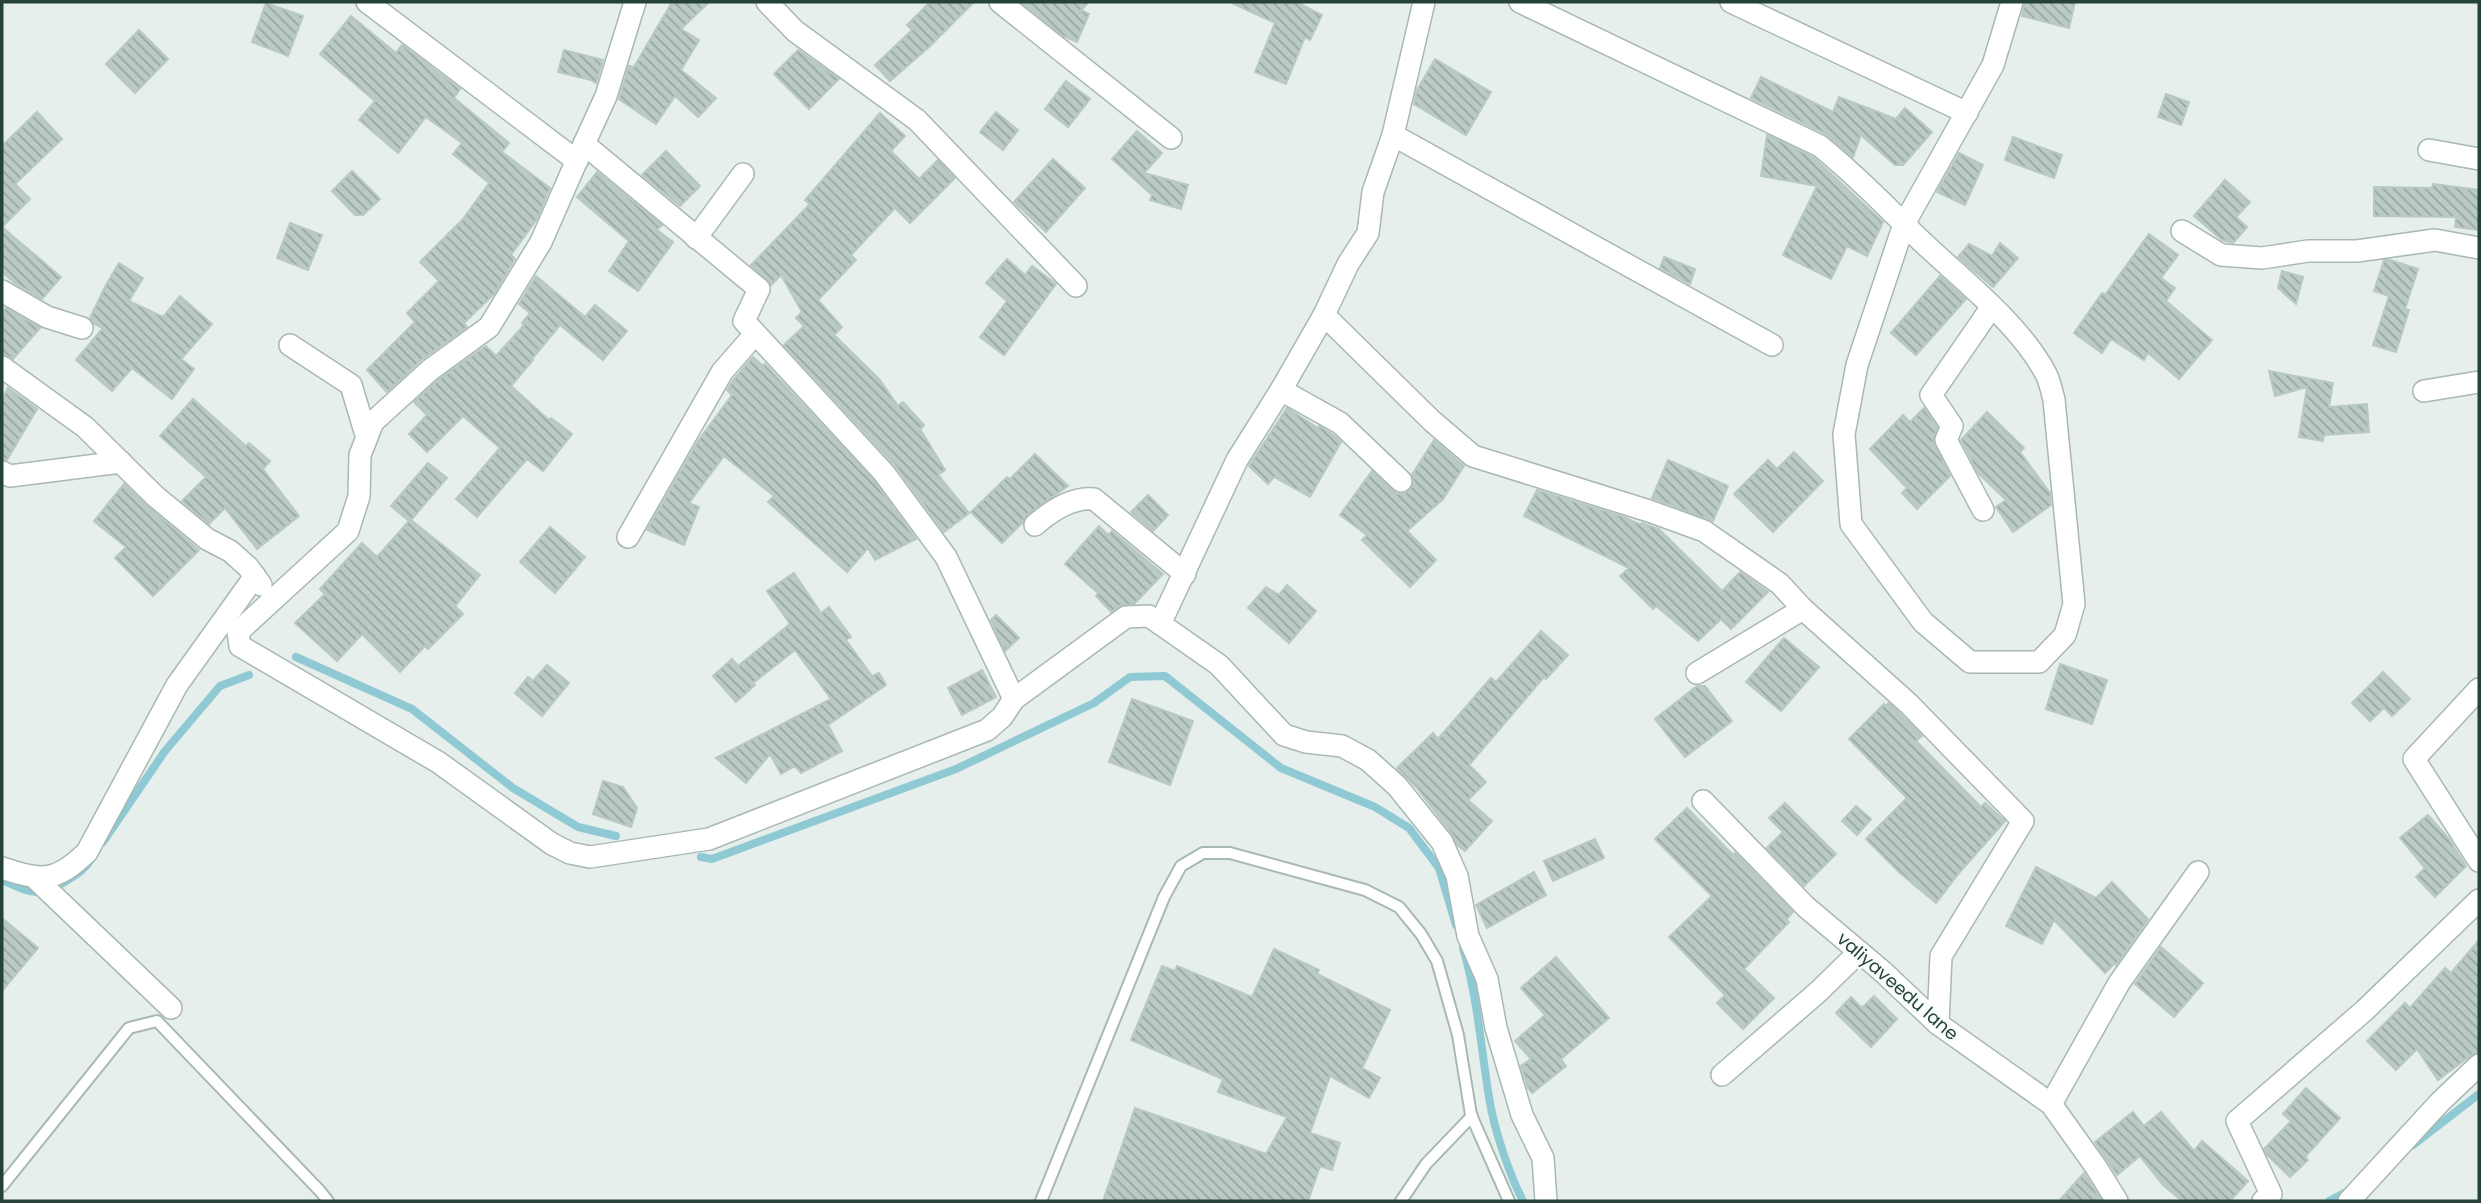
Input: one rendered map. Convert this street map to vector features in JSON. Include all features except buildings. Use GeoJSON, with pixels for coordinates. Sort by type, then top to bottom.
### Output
{"type":"FeatureCollection","features":[{"type":"Feature","properties":{"kind":"street"},"geometry":{"type":"LineString","coordinates":[[367,2],[581,152],[759,289],[744,321],[884,473],[946,557],[1014,699]]}},
{"type":"Feature","properties":{"kind":"street"},"geometry":{"type":"LineString","coordinates":[[635,2],[606,96],[541,242],[488,327],[430,370],[373,422],[360,455],[359,496],[348,531],[238,632],[240,646],[438,762],[552,844],[570,853],[590,857],[709,839],[987,730],[1002,717],[1014,699],[1126,617],[1149,616],[1219,665],[1284,735],[1306,742],[1342,746],[1368,760],[1397,786],[1442,842],[1457,876],[1468,936],[1487,979],[1496,1028],[1522,1115],[1543,1158],[1546,1201]]}},
{"type":"Feature","properties":{"kind":"street"},"geometry":{"type":"LineString","coordinates":[[767,2],[796,31],[917,120],[1076,286]]}},
{"type":"Feature","properties":{"kind":"street"},"geometry":{"type":"LineString","coordinates":[[1000,2],[1171,138]]}},
{"type":"Feature","properties":{"kind":"street"},"geometry":{"type":"LineString","coordinates":[[1160,624],[1237,460],[1281,390],[1324,315],[1348,264],[1368,233],[1373,192],[1393,135],[1424,2]]}},
{"type":"Feature","properties":{"kind":"street"},"geometry":{"type":"LineString","coordinates":[[1520,2],[1820,146],[1856,175],[1904,224],[2011,326],[2034,354],[2048,377],[2054,400],[2074,604],[2065,635],[2039,662],[1970,662],[1923,622],[1851,524],[1844,435],[1857,365],[1904,224],[1993,65],[2012,2]]}},
{"type":"Feature","properties":{"kind":"street"},"geometry":{"type":"LineString","coordinates":[[1731,2],[1967,113]]}},
{"type":"Feature","properties":{"kind":"street"},"geometry":{"type":"LineString","coordinates":[[1393,135],[1772,345]]}},
{"type":"Feature","properties":{"kind":"street"},"geometry":{"type":"LineString","coordinates":[[2430,150],[2479,159]]}},
{"type":"Feature","properties":{"kind":"street"},"geometry":{"type":"LineString","coordinates":[[696,238],[743,174]]}},
{"type":"Feature","properties":{"kind":"street"},"geometry":{"type":"LineString","coordinates":[[2182,231],[2221,255],[2262,258],[2308,251],[2357,251],[2435,240],[2479,248]]}},
{"type":"Feature","properties":{"kind":"street"},"geometry":{"type":"LineString","coordinates":[[2,291],[47,317],[82,328]]}},
{"type":"Feature","properties":{"kind":"street"},"geometry":{"type":"LineString","coordinates":[[1983,510],[1946,440],[1952,426],[1931,395],[1992,308]]}},
{"type":"Feature","properties":{"kind":"street"},"geometry":{"type":"LineString","coordinates":[[1324,315],[1432,421],[1473,456],[1704,531],[1780,584],[1802,609],[1909,704],[2023,821],[1941,956],[1938,1024]]}},
{"type":"Feature","properties":{"kind":"street"},"geometry":{"type":"LineString","coordinates":[[628,537],[722,372],[755,334]]}},
{"type":"Feature","properties":{"kind":"street"},"geometry":{"type":"LineString","coordinates":[[290,345],[351,385],[366,435]]}},
{"type":"Feature","properties":{"kind":"street"},"geometry":{"type":"LineString","coordinates":[[2,367],[85,427],[155,496],[207,539],[230,551],[248,567],[272,601]]}},
{"type":"Feature","properties":{"kind":"street"},"geometry":{"type":"LineString","coordinates":[[2424,391],[2479,383]]}},
{"type":"Feature","properties":{"kind":"street"},"geometry":{"type":"LineString","coordinates":[[1281,390],[1340,423],[1401,481]]}},
{"type":"Feature","properties":{"kind":"street"},"geometry":{"type":"LineString","coordinates":[[2,472],[9,476],[121,462]]}},
{"type":"Feature","properties":{"kind":"street"},"geometry":{"type":"LineString","coordinates":[[1035,525],[1051,511],[1084,498],[1094,499],[1185,574]]}},
{"type":"Feature","properties":{"kind":"street"},"geometry":{"type":"LineString","coordinates":[[36,879],[68,870],[87,852],[177,685],[255,576]]}},
{"type":"Feature","properties":{"kind":"street"},"geometry":{"type":"LineString","coordinates":[[1697,673],[1802,609]]}},
{"type":"Feature","properties":{"kind":"street"},"geometry":{"type":"LineString","coordinates":[[2479,689],[2414,759],[2479,860]]}},
{"type":"Feature","properties":{"kind":"street","name":"valiyaveedu lane"},"geometry":{"type":"LineString","coordinates":[[1703,800],[1806,907],[1938,1024],[2051,1104],[2117,1201]]}},
{"type":"Feature","properties":{"kind":"street"},"geometry":{"type":"LineString","coordinates":[[2,868],[36,879],[172,1008]]}},
{"type":"Feature","properties":{"kind":"street"},"geometry":{"type":"LineString","coordinates":[[2051,1104],[2119,983],[2198,872]]}},
{"type":"Feature","properties":{"kind":"street"},"geometry":{"type":"LineString","coordinates":[[2263,1201],[2271,1194],[2237,1121],[2365,1010],[2479,900]]}},
{"type":"Feature","properties":{"kind":"street"},"geometry":{"type":"LineString","coordinates":[[1722,1075],[1818,992],[1859,952]]}},
{"type":"Feature","properties":{"kind":"street"},"geometry":{"type":"LineString","coordinates":[[2349,1201],[2440,1102],[2479,1065]]}},
{"type":"Feature","properties":{"kind":"lane"},"geometry":{"type":"LineString","coordinates":[[1041,1201],[1164,897],[1181,866],[1203,853],[1230,853],[1365,890],[1399,907],[1421,933],[1437,961],[1458,1035],[1472,1116],[1510,1201]]}},
{"type":"Feature","properties":{"kind":"lane"},"geometry":{"type":"LineString","coordinates":[[2,1186],[129,1028],[156,1021],[328,1201]]}},
{"type":"Feature","properties":{"kind":"lane"},"geometry":{"type":"LineString","coordinates":[[1401,1201],[1426,1164],[1472,1116]]}},
{"type":"Feature","properties":{"kind":"waterway"},"geometry":{"type":"LineString","coordinates":[[296,657],[412,709],[513,788],[578,827],[616,836]]}},
{"type":"Feature","properties":{"kind":"waterway"},"geometry":{"type":"LineString","coordinates":[[103,842],[165,751],[220,686],[249,675]]}},
{"type":"Feature","properties":{"kind":"waterway"},"geometry":{"type":"LineString","coordinates":[[701,857],[712,859],[956,769],[1094,703],[1130,677],[1165,676],[1281,768],[1375,807],[1409,828],[1439,868],[1456,925]]}},
{"type":"Feature","properties":{"kind":"waterway"},"geometry":{"type":"LineString","coordinates":[[2,880],[29,891],[42,892],[75,875],[92,858]]}},
{"type":"Feature","properties":{"kind":"waterway"},"geometry":{"type":"LineString","coordinates":[[1463,948],[1476,1005],[1492,1115],[1508,1167],[1523,1201]]}},
{"type":"Feature","properties":{"kind":"waterway"},"geometry":{"type":"LineString","coordinates":[[2413,1145],[2479,1094]]}},
{"type":"Feature","properties":{"kind":"waterway"},"geometry":{"type":"LineString","coordinates":[[2329,1201],[2348,1191]]}}]}
